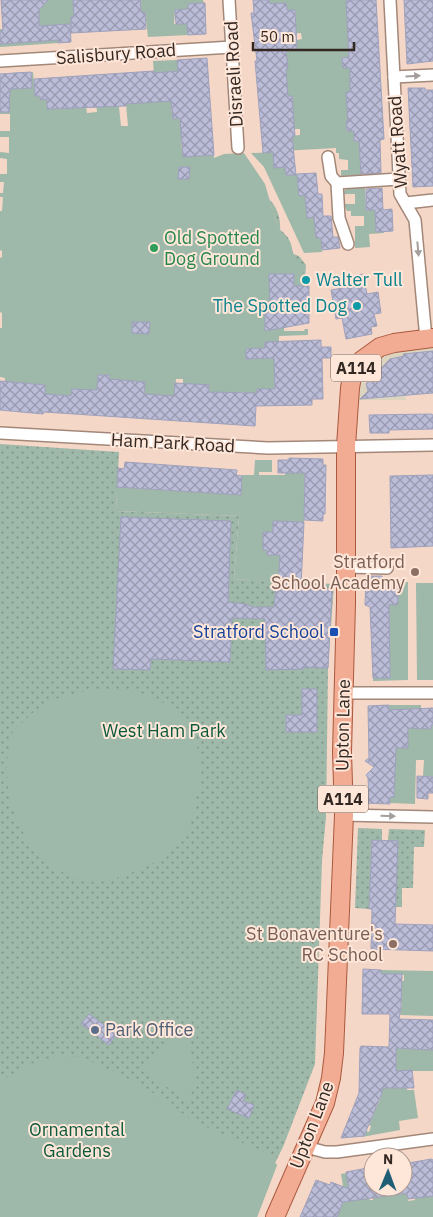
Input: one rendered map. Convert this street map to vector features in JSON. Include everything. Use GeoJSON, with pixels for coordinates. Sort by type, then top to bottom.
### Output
{"type":"FeatureCollection","features":[{"type":"Feature","properties":{"kind":"main road","name":"Upton Lane"},"geometry":{"type":"LineString","coordinates":[[275,1217],[325,1103],[332,1078],[344,815],[343,693],[347,408],[353,371],[362,360],[380,347],[394,342],[429,338]]}},
{"type":"Feature","properties":{"kind":"street","name":"Disraeli Road"},"geometry":{"type":"LineString","coordinates":[[229,0],[238,148]]}},
{"type":"Feature","properties":{"kind":"street","name":"Wyatt Road"},"geometry":{"type":"LineString","coordinates":[[390,0],[400,194],[415,220],[429,338]]}},
{"type":"Feature","properties":{"kind":"street","name":"Salisbury Road"},"geometry":{"type":"LineString","coordinates":[[0,62],[232,47]]}},
{"type":"Feature","properties":{"kind":"street"},"geometry":{"type":"LineString","coordinates":[[394,77],[433,76]]}},
{"type":"Feature","properties":{"kind":"street"},"geometry":{"type":"LineString","coordinates":[[328,157],[331,176],[337,183],[339,218],[348,244]]}},
{"type":"Feature","properties":{"kind":"street"},"geometry":{"type":"LineString","coordinates":[[337,183],[399,179]]}},
{"type":"Feature","properties":{"kind":"street"},"geometry":{"type":"LineString","coordinates":[[406,203],[433,200]]}},
{"type":"Feature","properties":{"kind":"street","name":"Ham Park Road"},"geometry":{"type":"LineString","coordinates":[[0,433],[249,447],[433,446]]}},
{"type":"Feature","properties":{"kind":"street"},"geometry":{"type":"LineString","coordinates":[[346,567],[388,568]]}},
{"type":"Feature","properties":{"kind":"street"},"geometry":{"type":"LineString","coordinates":[[343,693],[433,692]]}},
{"type":"Feature","properties":{"kind":"street"},"geometry":{"type":"LineString","coordinates":[[344,815],[433,817]]}},
{"type":"Feature","properties":{"kind":"street"},"geometry":{"type":"LineString","coordinates":[[306,1146],[325,1152],[337,1152],[433,1139]]}},
{"type":"Feature","properties":{"kind":"shaded area"},"geometry":{"type":"Polygon","coordinates":[[[433,346],[433,393],[406,395],[406,400],[358,400],[363,375],[370,365],[383,356],[399,349],[433,346]]]}},
{"type":"Feature","properties":{"kind":"green space"},"geometry":{"type":"Polygon","coordinates":[[[45,0],[73,0],[74,17],[71,17],[71,28],[70,24],[57,25],[58,43],[0,47],[0,44],[39,41],[38,28],[0,31],[0,29],[6,29],[6,26],[39,25],[39,11],[20,12],[45,0]]]}},
{"type":"Feature","properties":{"kind":"green space"},"geometry":{"type":"Polygon","coordinates":[[[140,0],[203,0],[204,3],[188,4],[188,9],[175,10],[174,24],[189,24],[188,35],[148,37],[145,12],[141,12],[140,0]]]}},
{"type":"Feature","properties":{"kind":"green space"},"geometry":{"type":"Polygon","coordinates":[[[269,0],[346,0],[347,5],[359,9],[347,11],[349,57],[342,58],[343,68],[356,67],[350,80],[350,92],[346,93],[347,101],[352,101],[354,120],[346,121],[347,131],[359,131],[354,134],[354,141],[377,140],[360,143],[361,175],[341,176],[341,170],[348,170],[348,160],[339,159],[339,153],[336,153],[336,148],[282,151],[293,147],[293,140],[281,141],[281,137],[300,135],[300,129],[294,129],[278,104],[293,103],[292,96],[276,97],[287,89],[287,84],[274,85],[285,69],[288,69],[274,51],[297,49],[297,40],[302,39],[301,33],[272,35],[296,17],[295,10],[287,10],[286,3],[270,4],[269,0]]]}},
{"type":"Feature","properties":{"kind":"green space"},"geometry":{"type":"Polygon","coordinates":[[[177,60],[178,67],[189,66],[191,90],[209,88],[210,92],[191,93],[171,102],[173,119],[193,117],[194,135],[181,136],[182,151],[195,150],[196,156],[214,155],[214,158],[224,154],[244,153],[265,184],[276,222],[301,267],[309,286],[294,286],[293,274],[284,274],[284,331],[304,331],[308,329],[308,335],[279,336],[279,342],[265,342],[265,348],[246,349],[246,359],[274,358],[275,389],[257,389],[257,406],[244,399],[245,392],[237,392],[235,408],[208,393],[209,385],[183,388],[183,379],[176,379],[174,404],[145,400],[143,419],[145,382],[123,380],[119,417],[109,382],[110,376],[98,375],[97,396],[72,389],[70,411],[70,396],[48,394],[46,412],[44,412],[45,385],[26,383],[4,392],[5,378],[0,377],[0,328],[2,328],[2,313],[0,312],[0,258],[2,257],[2,251],[0,250],[0,211],[2,211],[3,197],[0,197],[0,193],[3,193],[4,182],[0,182],[0,174],[7,174],[7,159],[0,158],[0,152],[9,153],[9,137],[0,137],[0,131],[10,131],[10,114],[0,114],[0,86],[11,73],[24,72],[25,88],[32,87],[31,72],[33,72],[35,96],[40,96],[40,100],[47,99],[48,109],[55,109],[54,93],[86,107],[87,113],[97,112],[95,90],[119,107],[121,126],[128,126],[126,104],[155,86],[153,61],[177,60]]]}},
{"type":"Feature","properties":{"kind":"green space"},"geometry":{"type":"Polygon","coordinates":[[[278,152],[274,168],[285,167],[286,175],[297,174],[299,196],[305,195],[307,218],[314,217],[316,238],[321,238],[322,252],[304,253],[264,167],[251,153],[278,152]]]}},
{"type":"Feature","properties":{"kind":"green space"},"geometry":{"type":"Polygon","coordinates":[[[365,187],[366,210],[375,210],[376,231],[384,231],[384,233],[369,234],[370,247],[355,248],[355,226],[364,226],[364,216],[351,216],[351,211],[347,211],[344,204],[355,204],[355,194],[344,194],[344,191],[348,188],[365,187]]]}},
{"type":"Feature","properties":{"kind":"green space"},"geometry":{"type":"Polygon","coordinates":[[[269,199],[278,213],[280,230],[276,222],[269,199]]]}},
{"type":"Feature","properties":{"kind":"green space"},"geometry":{"type":"Polygon","coordinates":[[[280,230],[290,240],[293,254],[299,256],[306,265],[305,277],[280,230]]]}},
{"type":"Feature","properties":{"kind":"green space","name":"West Ham Park"},"geometry":{"type":"Polygon","coordinates":[[[0,444],[119,452],[116,511],[239,516],[234,579],[334,584],[328,668],[326,817],[322,860],[315,1064],[275,1163],[277,1165],[257,1217],[0,1217],[0,444]]]}},
{"type":"Feature","properties":{"kind":"green space"},"geometry":{"type":"Polygon","coordinates":[[[255,460],[272,460],[272,472],[259,472],[259,475],[285,475],[285,467],[305,472],[304,522],[273,521],[273,532],[263,532],[263,550],[267,550],[267,555],[275,555],[276,532],[284,558],[280,558],[279,564],[284,565],[299,583],[234,579],[239,516],[116,511],[117,487],[240,495],[242,475],[254,475],[255,460]]]}},
{"type":"Feature","properties":{"kind":"green space"},"geometry":{"type":"Polygon","coordinates":[[[398,582],[408,582],[408,680],[373,681],[373,678],[390,678],[389,611],[384,607],[391,603],[397,604],[398,582]]]}},
{"type":"Feature","properties":{"kind":"green space"},"geometry":{"type":"Polygon","coordinates":[[[416,583],[433,583],[433,680],[417,680],[416,583]]]}},
{"type":"Feature","properties":{"kind":"green space"},"geometry":{"type":"Polygon","coordinates":[[[94,690],[142,693],[167,705],[190,731],[199,753],[201,776],[190,826],[181,841],[174,848],[165,856],[142,869],[105,881],[90,882],[62,872],[47,862],[24,835],[11,801],[7,764],[12,733],[33,713],[48,702],[94,690]]]}},
{"type":"Feature","properties":{"kind":"green space"},"geometry":{"type":"Polygon","coordinates":[[[389,705],[421,705],[421,725],[431,729],[431,725],[433,725],[433,777],[423,776],[424,760],[416,760],[415,804],[390,803],[390,797],[394,797],[395,764],[387,752],[408,740],[405,710],[389,710],[389,705]]]}},
{"type":"Feature","properties":{"kind":"green space"},"geometry":{"type":"Polygon","coordinates":[[[358,828],[382,829],[382,841],[372,841],[369,909],[355,908],[358,828]]]}},
{"type":"Feature","properties":{"kind":"green space"},"geometry":{"type":"Polygon","coordinates":[[[389,829],[425,830],[424,847],[414,847],[413,888],[402,888],[402,907],[395,907],[388,841],[389,829]]]}},
{"type":"Feature","properties":{"kind":"green space"},"geometry":{"type":"Polygon","coordinates":[[[381,970],[433,971],[433,1016],[400,1015],[402,1003],[397,1003],[404,975],[381,974],[381,970]]]}},
{"type":"Feature","properties":{"kind":"green space"},"geometry":{"type":"Polygon","coordinates":[[[184,1031],[192,1057],[194,1074],[189,1101],[139,1069],[159,1049],[184,1031]]]}},
{"type":"Feature","properties":{"kind":"green space"},"geometry":{"type":"Polygon","coordinates":[[[379,1047],[433,1050],[433,1071],[407,1071],[407,1090],[414,1090],[418,1118],[399,1121],[400,1130],[362,1137],[366,1131],[369,1132],[371,1126],[369,1125],[374,1113],[372,1112],[379,1101],[382,1088],[393,1088],[396,1052],[379,1052],[379,1047]]]}},
{"type":"Feature","properties":{"kind":"green space","name":"Ornamental Gardens"},"geometry":{"type":"Polygon","coordinates":[[[57,1056],[81,1057],[138,1083],[195,1122],[277,1158],[275,1163],[277,1165],[257,1217],[0,1217],[0,1081],[33,1063],[57,1056]]]}},
{"type":"Feature","properties":{"kind":"green space"},"geometry":{"type":"Polygon","coordinates":[[[347,1173],[351,1200],[369,1198],[373,1200],[373,1197],[407,1197],[408,1201],[415,1200],[414,1193],[433,1196],[433,1217],[337,1217],[339,1197],[343,1186],[341,1174],[347,1173]]]}},
{"type":"Feature","properties":{"kind":"building"},"geometry":{"type":"Polygon","coordinates":[[[1,0],[48,0],[39,10],[39,26],[70,24],[71,42],[58,43],[58,40],[0,44],[0,31],[3,31],[1,0]]]}},
{"type":"Feature","properties":{"kind":"building"},"geometry":{"type":"Polygon","coordinates":[[[73,0],[140,0],[141,12],[145,12],[146,29],[71,33],[71,17],[74,17],[73,0]]]}},
{"type":"Feature","properties":{"kind":"building"},"geometry":{"type":"Polygon","coordinates":[[[253,0],[269,0],[270,4],[286,3],[287,10],[295,10],[297,49],[286,50],[288,69],[286,69],[288,96],[292,96],[295,136],[292,136],[296,175],[286,175],[285,167],[274,168],[273,152],[263,153],[255,61],[257,61],[251,13],[254,13],[253,0]]]}},
{"type":"Feature","properties":{"kind":"building"},"geometry":{"type":"Polygon","coordinates":[[[346,0],[376,0],[384,139],[380,140],[381,173],[361,174],[359,141],[354,141],[354,131],[347,131],[346,92],[350,92],[350,68],[343,68],[342,58],[349,57],[346,0]]]}},
{"type":"Feature","properties":{"kind":"building"},"geometry":{"type":"Polygon","coordinates":[[[404,0],[433,0],[433,61],[407,64],[404,0]]]}},
{"type":"Feature","properties":{"kind":"building"},"geometry":{"type":"Polygon","coordinates":[[[205,3],[206,34],[188,35],[187,24],[176,24],[175,10],[188,9],[188,4],[205,3]]]}},
{"type":"Feature","properties":{"kind":"building"},"geometry":{"type":"Polygon","coordinates":[[[207,58],[214,155],[183,157],[180,118],[173,119],[171,101],[126,104],[126,106],[47,109],[47,99],[40,100],[40,96],[35,96],[34,79],[178,71],[177,60],[207,58]]]}},
{"type":"Feature","properties":{"kind":"building"},"geometry":{"type":"Polygon","coordinates":[[[31,72],[32,88],[10,89],[9,112],[0,112],[0,74],[31,72]]]}},
{"type":"Feature","properties":{"kind":"building"},"geometry":{"type":"Polygon","coordinates":[[[408,88],[433,90],[433,186],[413,187],[408,88]]]}},
{"type":"Feature","properties":{"kind":"building"},"geometry":{"type":"Polygon","coordinates":[[[179,167],[190,167],[189,179],[178,179],[179,167]]]}},
{"type":"Feature","properties":{"kind":"building"},"geometry":{"type":"Polygon","coordinates":[[[316,173],[318,194],[322,194],[323,216],[331,216],[333,237],[338,237],[340,248],[322,250],[321,238],[316,238],[314,217],[307,218],[305,195],[299,196],[297,174],[316,173]]]}},
{"type":"Feature","properties":{"kind":"building"},"geometry":{"type":"Polygon","coordinates":[[[382,188],[383,210],[392,209],[393,231],[376,232],[375,210],[366,210],[366,189],[382,188]]]}},
{"type":"Feature","properties":{"kind":"building"},"geometry":{"type":"Polygon","coordinates":[[[269,274],[294,274],[294,286],[309,286],[309,323],[265,331],[265,311],[270,310],[269,274]]]}},
{"type":"Feature","properties":{"kind":"building","name":"The Spotted Dog"},"geometry":{"type":"Polygon","coordinates":[[[363,274],[367,294],[378,292],[381,313],[374,314],[377,326],[371,327],[372,334],[346,339],[342,318],[336,319],[331,290],[349,287],[348,277],[363,274]]]}},
{"type":"Feature","properties":{"kind":"building"},"geometry":{"type":"Polygon","coordinates":[[[132,322],[150,322],[149,334],[132,333],[132,322]]]}},
{"type":"Feature","properties":{"kind":"building"},"geometry":{"type":"Polygon","coordinates":[[[321,340],[321,347],[331,347],[331,358],[322,358],[323,399],[312,399],[312,405],[256,406],[255,426],[0,410],[0,381],[45,385],[45,394],[71,396],[72,389],[97,390],[98,375],[110,375],[109,379],[145,382],[144,394],[174,396],[175,383],[209,385],[208,392],[257,393],[257,389],[275,389],[274,358],[246,359],[246,349],[265,348],[265,342],[321,340]]]}},
{"type":"Feature","properties":{"kind":"building"},"geometry":{"type":"Polygon","coordinates":[[[433,351],[433,393],[360,399],[368,391],[366,384],[390,359],[404,356],[403,354],[433,351]]]}},
{"type":"Feature","properties":{"kind":"building"},"geometry":{"type":"Polygon","coordinates":[[[369,415],[433,415],[433,429],[389,430],[389,433],[370,433],[369,415]]]}},
{"type":"Feature","properties":{"kind":"building"},"geometry":{"type":"Polygon","coordinates":[[[289,458],[323,459],[323,465],[326,465],[325,514],[323,514],[323,521],[304,520],[305,473],[278,473],[278,460],[289,460],[289,458]]]}},
{"type":"Feature","properties":{"kind":"building"},"geometry":{"type":"Polygon","coordinates":[[[125,462],[237,470],[236,475],[242,476],[241,495],[117,487],[118,468],[124,469],[125,462]]]}},
{"type":"Feature","properties":{"kind":"building"},"geometry":{"type":"Polygon","coordinates":[[[433,475],[433,546],[391,548],[390,476],[433,475]]]}},
{"type":"Feature","properties":{"kind":"building"},"geometry":{"type":"Polygon","coordinates":[[[121,517],[231,521],[228,602],[246,604],[252,607],[274,607],[276,587],[278,587],[280,555],[267,555],[267,550],[263,550],[263,532],[273,532],[273,521],[304,522],[301,587],[332,589],[328,668],[304,667],[304,669],[266,670],[265,619],[232,618],[230,662],[151,659],[150,670],[113,669],[121,517]]]}},
{"type":"Feature","properties":{"kind":"building"},"geometry":{"type":"Polygon","coordinates":[[[366,576],[382,576],[382,582],[398,582],[398,603],[397,605],[389,604],[390,678],[373,678],[370,607],[365,605],[366,576]]]}},
{"type":"Feature","properties":{"kind":"building"},"geometry":{"type":"Polygon","coordinates":[[[302,689],[317,689],[317,732],[286,732],[286,715],[302,715],[302,689]]]}},
{"type":"Feature","properties":{"kind":"building"},"geometry":{"type":"Polygon","coordinates":[[[389,705],[389,710],[433,708],[433,725],[431,725],[431,729],[408,728],[408,748],[396,748],[394,797],[390,797],[390,804],[360,803],[369,796],[368,778],[366,775],[374,767],[365,761],[369,758],[368,706],[389,705]]]}},
{"type":"Feature","properties":{"kind":"building"},"geometry":{"type":"Polygon","coordinates":[[[417,776],[433,777],[433,793],[428,793],[428,799],[417,798],[417,776]]]}},
{"type":"Feature","properties":{"kind":"building"},"geometry":{"type":"Polygon","coordinates":[[[372,840],[398,841],[395,924],[433,925],[433,951],[371,949],[372,909],[369,909],[372,840]]]}},
{"type":"Feature","properties":{"kind":"building"},"geometry":{"type":"Polygon","coordinates":[[[363,969],[381,970],[381,974],[402,974],[399,1019],[433,1020],[433,1050],[396,1048],[396,1071],[412,1070],[414,1088],[382,1088],[382,1093],[364,1136],[341,1138],[359,1093],[361,1046],[389,1047],[390,1014],[362,1014],[363,969]]]}},
{"type":"Feature","properties":{"kind":"building"},"geometry":{"type":"Polygon","coordinates":[[[89,1014],[117,1034],[109,1045],[81,1024],[89,1014]]]}},
{"type":"Feature","properties":{"kind":"building"},"geometry":{"type":"Polygon","coordinates":[[[237,1090],[246,1095],[243,1101],[254,1105],[249,1118],[227,1109],[237,1090]]]}},
{"type":"Feature","properties":{"kind":"building"},"geometry":{"type":"Polygon","coordinates":[[[433,1160],[433,1196],[408,1199],[408,1197],[413,1197],[413,1162],[433,1160]]]}},
{"type":"Feature","properties":{"kind":"building"},"geometry":{"type":"Polygon","coordinates":[[[363,1169],[363,1197],[380,1197],[343,1202],[337,1217],[300,1217],[316,1180],[330,1185],[331,1182],[349,1189],[346,1172],[363,1169]]]}},
{"type":"Feature","properties":{"kind":"place","name":"Old Spotted Dog Ground"},"geometry":{"type":"Point","coordinates":[154,248]}},
{"type":"Feature","properties":{"kind":"place","name":"Walter Tull"},"geometry":{"type":"Point","coordinates":[306,280]}},
{"type":"Feature","properties":{"kind":"place","name":"The Spotted Dog"},"geometry":{"type":"Point","coordinates":[357,306]}},
{"type":"Feature","properties":{"kind":"place","name":"Stratford School Academy"},"geometry":{"type":"Point","coordinates":[415,572]}},
{"type":"Feature","properties":{"kind":"place","name":"Stratford School"},"geometry":{"type":"Point","coordinates":[334,632]}},
{"type":"Feature","properties":{"kind":"place","name":"St Bonaventure's RC School"},"geometry":{"type":"Point","coordinates":[393,944]}},
{"type":"Feature","properties":{"kind":"place","name":"Park Office"},"geometry":{"type":"Point","coordinates":[95,1030]}}]}
